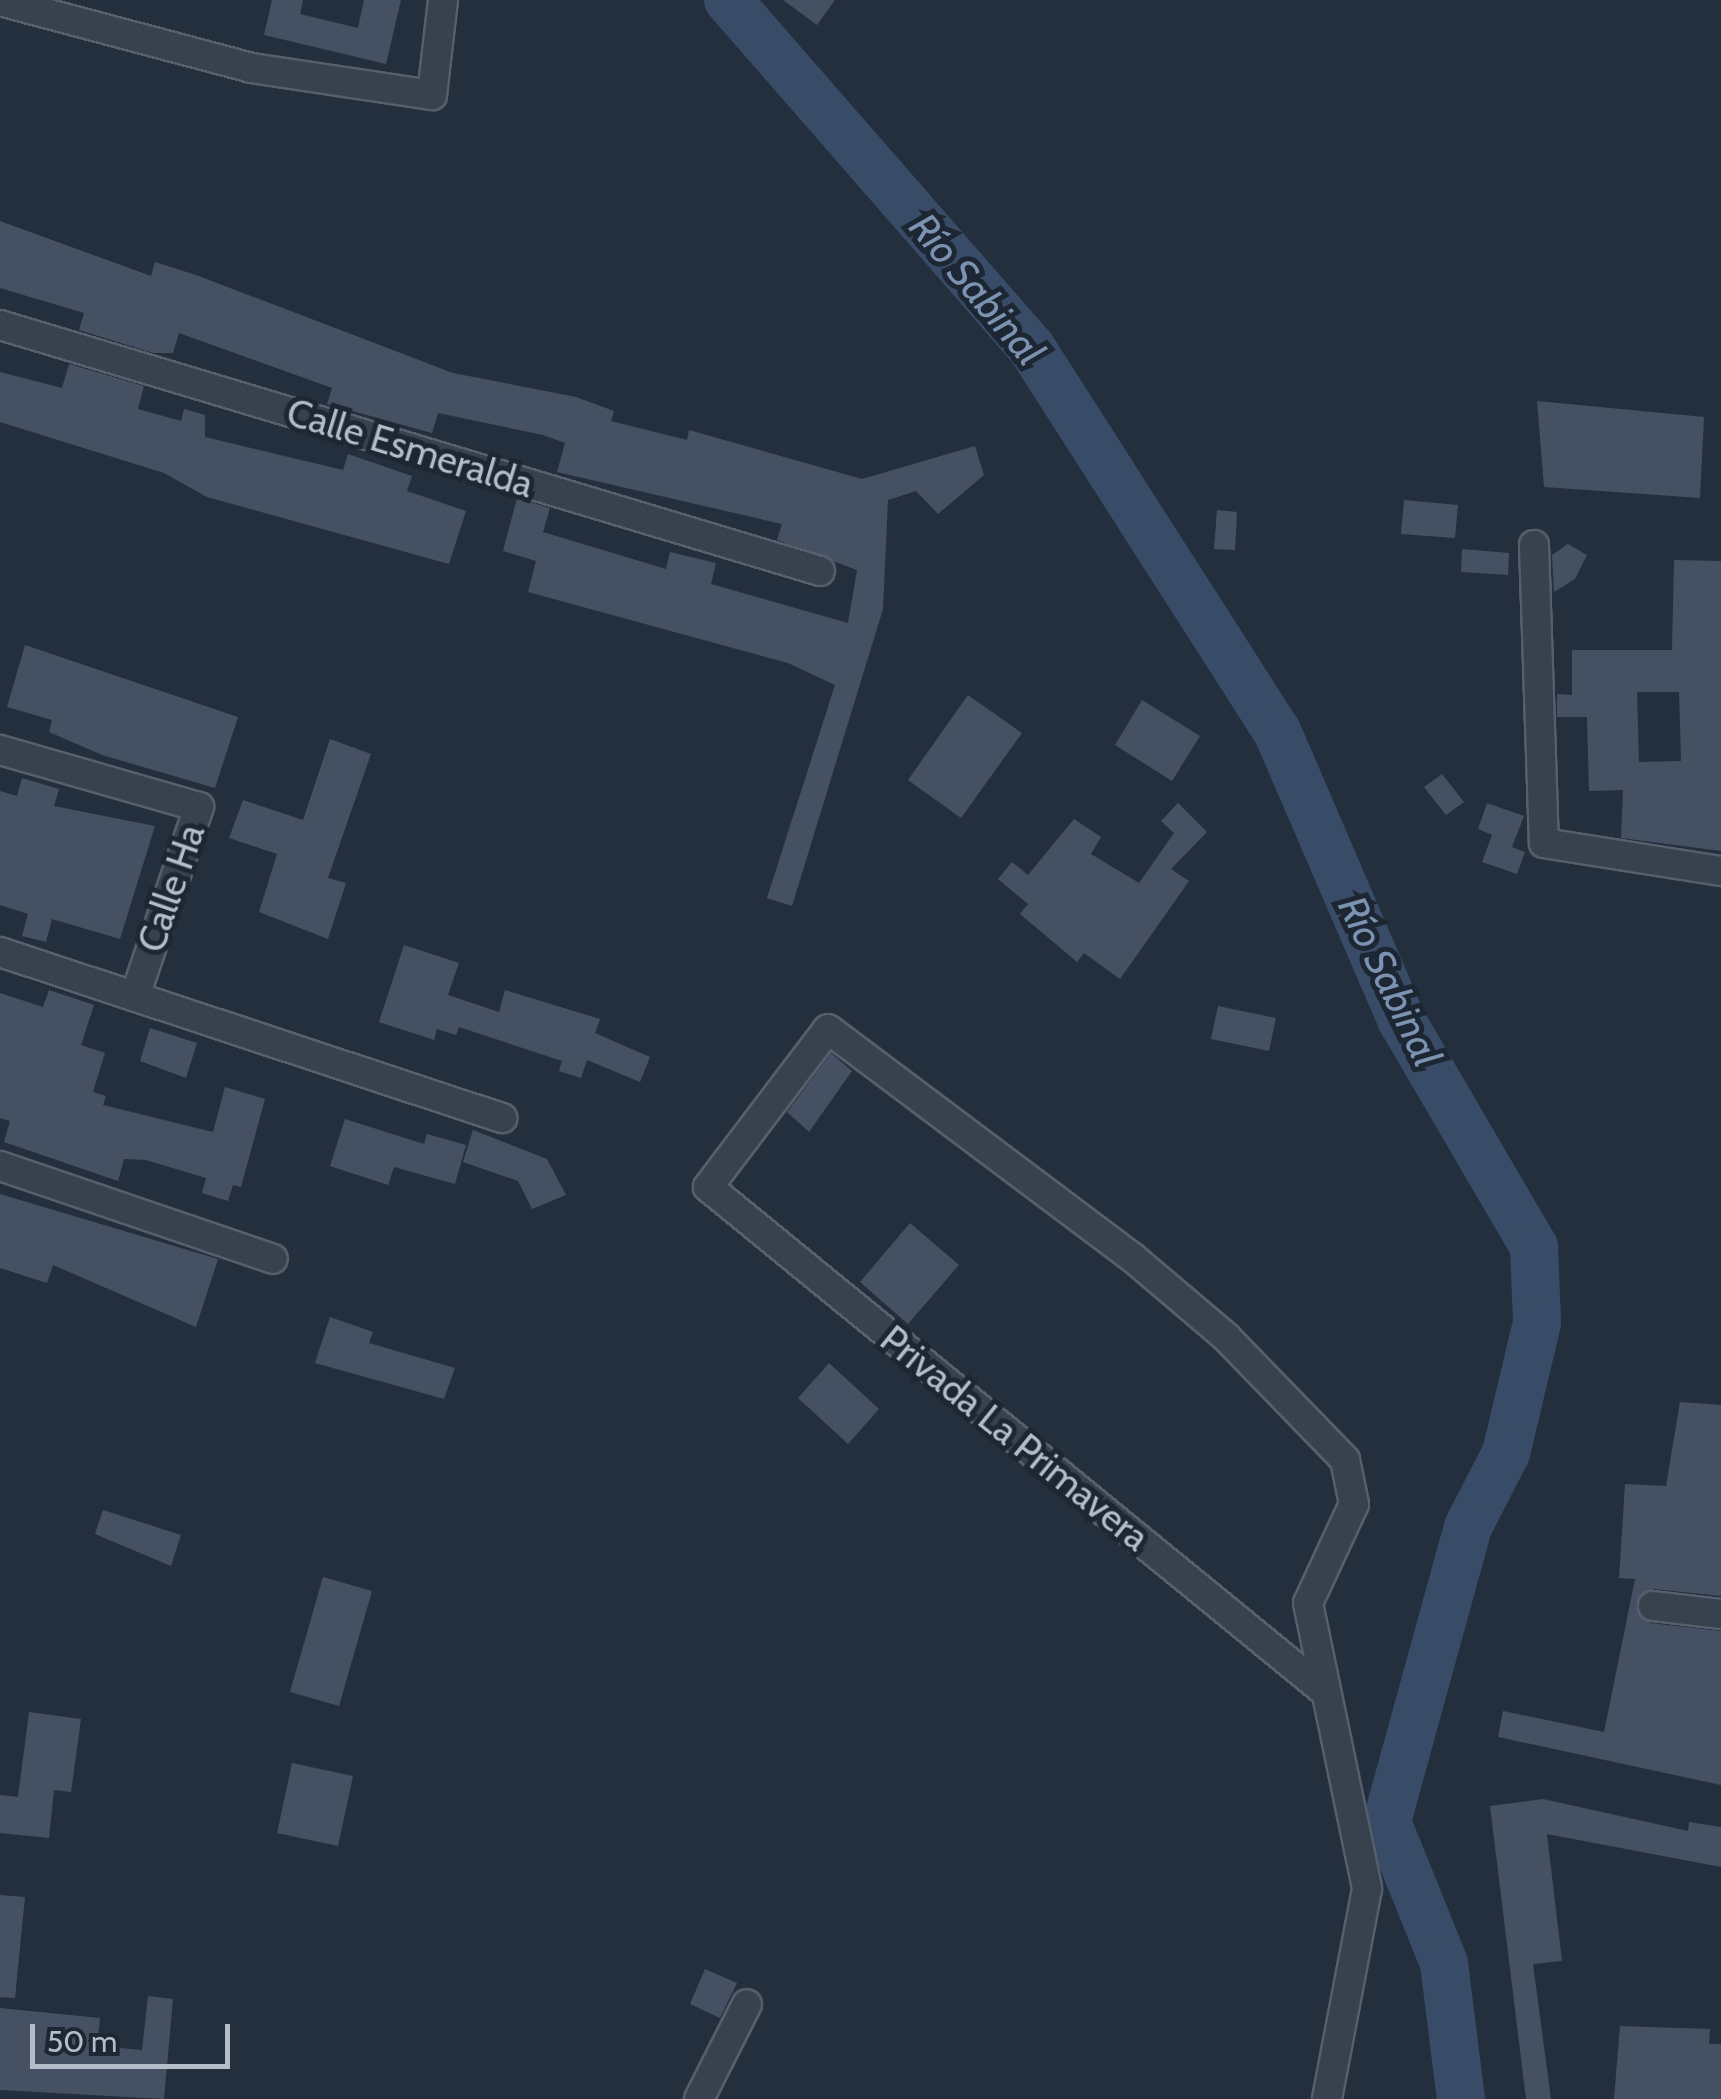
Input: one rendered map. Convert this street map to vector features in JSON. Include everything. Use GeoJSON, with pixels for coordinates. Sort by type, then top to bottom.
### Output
{"type":"FeatureCollection","features":[{"type":"Feature","properties":{"kind":"street"},"geometry":{"type":"LineString","coordinates":[[0,1],[250,68],[432,95],[443,0]]}},
{"type":"Feature","properties":{"kind":"street","name":"Calle Esmeralda"},"geometry":{"type":"LineString","coordinates":[[0,325],[820,571]]}},
{"type":"Feature","properties":{"kind":"street"},"geometry":{"type":"LineString","coordinates":[[1534,546],[1544,843],[1721,872]]}},
{"type":"Feature","properties":{"kind":"street","name":"Calle Ha"},"geometry":{"type":"LineString","coordinates":[[0,750],[199,807],[135,996]]}},
{"type":"Feature","properties":{"kind":"street"},"geometry":{"type":"LineString","coordinates":[[0,952],[502,1118]]}},
{"type":"Feature","properties":{"kind":"street","name":"Privada La Primavera"},"geometry":{"type":"LineString","coordinates":[[828,1029],[1133,1258],[1226,1337],[1345,1460],[1354,1504],[1308,1603],[1322,1689],[708,1188],[828,1029]]}},
{"type":"Feature","properties":{"kind":"street"},"geometry":{"type":"LineString","coordinates":[[0,1166],[273,1259]]}},
{"type":"Feature","properties":{"kind":"street"},"geometry":{"type":"LineString","coordinates":[[1653,1606],[1721,1614]]}},
{"type":"Feature","properties":{"kind":"street"},"geometry":{"type":"LineString","coordinates":[[1322,1689],[1367,1889],[1328,2099]]}},
{"type":"Feature","properties":{"kind":"street"},"geometry":{"type":"LineString","coordinates":[[699,2099],[747,2004]]}},
{"type":"Feature","properties":{"kind":"building"},"geometry":{"type":"Polygon","coordinates":[[[272,0],[303,0],[300,14],[358,28],[364,0],[401,0],[386,64],[264,35],[272,0]]]}},
{"type":"Feature","properties":{"kind":"building"},"geometry":{"type":"Polygon","coordinates":[[[783,0],[835,0],[817,25],[783,0]]]}},
{"type":"Feature","properties":{"kind":"building"},"geometry":{"type":"Polygon","coordinates":[[[0,221],[151,276],[155,262],[196,275],[453,373],[576,397],[614,411],[611,421],[687,440],[689,430],[862,479],[975,446],[984,475],[938,514],[916,491],[888,500],[883,609],[792,906],[767,898],[835,685],[788,663],[528,592],[536,561],[503,551],[517,498],[550,508],[543,532],[666,569],[670,552],[716,563],[711,584],[848,623],[857,570],[777,540],[782,524],[557,472],[565,443],[543,435],[438,413],[432,433],[327,404],[332,388],[179,333],[173,353],[153,353],[79,330],[84,313],[0,288],[0,221]]]}},
{"type":"Feature","properties":{"kind":"building"},"geometry":{"type":"Polygon","coordinates":[[[69,364],[144,386],[138,409],[181,421],[184,409],[205,415],[205,437],[343,470],[348,454],[412,476],[407,491],[466,511],[449,564],[207,497],[164,473],[0,422],[0,372],[62,388],[69,364]]]}},
{"type":"Feature","properties":{"kind":"building"},"geometry":{"type":"Polygon","coordinates":[[[1537,401],[1704,417],[1700,498],[1544,487],[1537,401]]]}},
{"type":"Feature","properties":{"kind":"building"},"geometry":{"type":"Polygon","coordinates":[[[1404,500],[1458,505],[1455,538],[1401,534],[1404,500]]]}},
{"type":"Feature","properties":{"kind":"building"},"geometry":{"type":"Polygon","coordinates":[[[1217,510],[1237,512],[1235,550],[1214,549],[1217,510]]]}},
{"type":"Feature","properties":{"kind":"building"},"geometry":{"type":"Polygon","coordinates":[[[1568,544],[1587,555],[1575,579],[1554,592],[1552,555],[1568,544]]]}},
{"type":"Feature","properties":{"kind":"building"},"geometry":{"type":"Polygon","coordinates":[[[1462,549],[1509,553],[1508,575],[1461,572],[1462,549]]]}},
{"type":"Feature","properties":{"kind":"building"},"geometry":{"type":"Polygon","coordinates":[[[1674,560],[1721,561],[1721,851],[1621,838],[1623,790],[1589,791],[1587,717],[1557,717],[1557,694],[1572,695],[1572,650],[1672,650],[1674,560]],[[1637,692],[1639,762],[1681,761],[1679,692],[1637,692]]]}},
{"type":"Feature","properties":{"kind":"building"},"geometry":{"type":"Polygon","coordinates":[[[25,645],[238,717],[215,788],[102,755],[49,732],[52,720],[7,707],[25,645]]]}},
{"type":"Feature","properties":{"kind":"building"},"geometry":{"type":"Polygon","coordinates":[[[968,695],[1022,733],[961,818],[908,780],[968,695]]]}},
{"type":"Feature","properties":{"kind":"building"},"geometry":{"type":"Polygon","coordinates":[[[1142,700],[1200,736],[1172,781],[1115,745],[1142,700]]]}},
{"type":"Feature","properties":{"kind":"building"},"geometry":{"type":"Polygon","coordinates":[[[330,739],[371,754],[328,878],[346,883],[328,939],[259,912],[277,854],[229,838],[243,800],[303,820],[330,739]]]}},
{"type":"Feature","properties":{"kind":"building"},"geometry":{"type":"Polygon","coordinates":[[[1442,774],[1464,802],[1446,815],[1424,787],[1442,774]]]}},
{"type":"Feature","properties":{"kind":"building"},"geometry":{"type":"Polygon","coordinates":[[[22,778],[59,789],[54,806],[155,826],[120,939],[52,919],[46,942],[22,936],[28,914],[0,905],[0,791],[17,796],[22,778]]]}},
{"type":"Feature","properties":{"kind":"building"},"geometry":{"type":"Polygon","coordinates":[[[1178,803],[1207,832],[1171,869],[1189,881],[1120,979],[1084,953],[1077,962],[1020,914],[1028,904],[998,879],[1012,862],[1028,875],[1074,819],[1101,837],[1091,854],[1139,883],[1174,833],[1161,821],[1178,803]]]}},
{"type":"Feature","properties":{"kind":"building"},"geometry":{"type":"Polygon","coordinates":[[[1487,803],[1524,816],[1512,847],[1525,852],[1517,874],[1482,862],[1492,835],[1478,829],[1487,803]]]}},
{"type":"Feature","properties":{"kind":"building"},"geometry":{"type":"Polygon","coordinates":[[[404,945],[459,963],[448,995],[499,1012],[505,990],[600,1019],[595,1033],[650,1057],[640,1082],[587,1060],[581,1078],[559,1071],[562,1061],[459,1027],[456,1035],[437,1029],[434,1040],[379,1022],[404,945]]]}},
{"type":"Feature","properties":{"kind":"building"},"geometry":{"type":"Polygon","coordinates":[[[49,990],[94,1005],[81,1045],[105,1053],[93,1092],[106,1096],[103,1105],[213,1132],[225,1087],[265,1099],[241,1187],[233,1185],[228,1201],[202,1193],[206,1178],[146,1160],[124,1159],[118,1181],[4,1142],[10,1121],[0,1118],[0,993],[43,1007],[49,990]]]}},
{"type":"Feature","properties":{"kind":"building"},"geometry":{"type":"Polygon","coordinates":[[[1218,1006],[1276,1018],[1269,1051],[1211,1039],[1218,1006]]]}},
{"type":"Feature","properties":{"kind":"building"},"geometry":{"type":"Polygon","coordinates":[[[150,1028],[197,1043],[186,1078],[140,1061],[150,1028]]]}},
{"type":"Feature","properties":{"kind":"building"},"geometry":{"type":"Polygon","coordinates":[[[831,1053],[852,1071],[809,1132],[787,1112],[831,1053]]]}},
{"type":"Feature","properties":{"kind":"building"},"geometry":{"type":"Polygon","coordinates":[[[345,1119],[424,1144],[427,1134],[466,1145],[455,1184],[394,1167],[388,1185],[330,1166],[345,1119]]]}},
{"type":"Feature","properties":{"kind":"building"},"geometry":{"type":"Polygon","coordinates":[[[473,1130],[547,1159],[566,1195],[532,1209],[518,1181],[463,1162],[473,1130]]]}},
{"type":"Feature","properties":{"kind":"building"},"geometry":{"type":"Polygon","coordinates":[[[0,1194],[218,1259],[196,1327],[53,1265],[47,1283],[0,1268],[0,1194]]]}},
{"type":"Feature","properties":{"kind":"building"},"geometry":{"type":"Polygon","coordinates":[[[910,1223],[959,1265],[908,1324],[860,1282],[910,1223]]]}},
{"type":"Feature","properties":{"kind":"building"},"geometry":{"type":"Polygon","coordinates":[[[330,1317],[373,1332],[369,1343],[455,1368],[444,1399],[315,1363],[330,1317]]]}},
{"type":"Feature","properties":{"kind":"building"},"geometry":{"type":"Polygon","coordinates":[[[829,1363],[879,1409],[848,1444],[798,1398],[829,1363]]]}},
{"type":"Feature","properties":{"kind":"building"},"geometry":{"type":"Polygon","coordinates":[[[1680,1402],[1721,1405],[1721,1596],[1654,1589],[1636,1605],[1650,1623],[1721,1631],[1721,1785],[1498,1737],[1503,1711],[1604,1732],[1635,1579],[1619,1578],[1625,1484],[1666,1486],[1680,1402]]]}},
{"type":"Feature","properties":{"kind":"building"},"geometry":{"type":"Polygon","coordinates":[[[103,1510],[181,1535],[171,1566],[95,1534],[103,1510]]]}},
{"type":"Feature","properties":{"kind":"building"},"geometry":{"type":"Polygon","coordinates":[[[323,1577],[372,1591],[339,1706],[290,1692],[323,1577]]]}},
{"type":"Feature","properties":{"kind":"building"},"geometry":{"type":"Polygon","coordinates":[[[29,1712],[81,1719],[71,1792],[54,1790],[49,1838],[0,1833],[0,1795],[18,1797],[29,1712]]]}},
{"type":"Feature","properties":{"kind":"building"},"geometry":{"type":"Polygon","coordinates":[[[292,1763],[353,1776],[338,1846],[277,1833],[292,1763]]]}},
{"type":"Feature","properties":{"kind":"building"},"geometry":{"type":"Polygon","coordinates":[[[1543,1799],[1688,1831],[1689,1822],[1721,1827],[1721,1867],[1547,1834],[1562,1961],[1533,1964],[1551,2099],[1526,2099],[1490,1806],[1543,1799]]]}},
{"type":"Feature","properties":{"kind":"building"},"geometry":{"type":"Polygon","coordinates":[[[0,1895],[25,1897],[15,1998],[0,1997],[0,1895]]]}},
{"type":"Feature","properties":{"kind":"building"},"geometry":{"type":"Polygon","coordinates":[[[705,1969],[737,1983],[720,2018],[690,2004],[705,1969]]]}},
{"type":"Feature","properties":{"kind":"building"},"geometry":{"type":"Polygon","coordinates":[[[148,1996],[173,1999],[164,2099],[0,2090],[0,2008],[100,2018],[97,2046],[142,2050],[148,1996]]]}},
{"type":"Feature","properties":{"kind":"building"},"geometry":{"type":"Polygon","coordinates":[[[1620,2026],[1710,2029],[1709,2044],[1721,2044],[1721,2099],[1614,2099],[1620,2026]]]}},
{"type":"Feature","properties":{"kind":"waterway","name":"Río Sabinal"},"geometry":{"type":"LineString","coordinates":[[728,0],[1031,347],[1277,731],[1402,1021],[1534,1247],[1537,1323],[1506,1453],[1468,1527],[1387,1822],[1444,1963],[1461,2099]]}}]}
